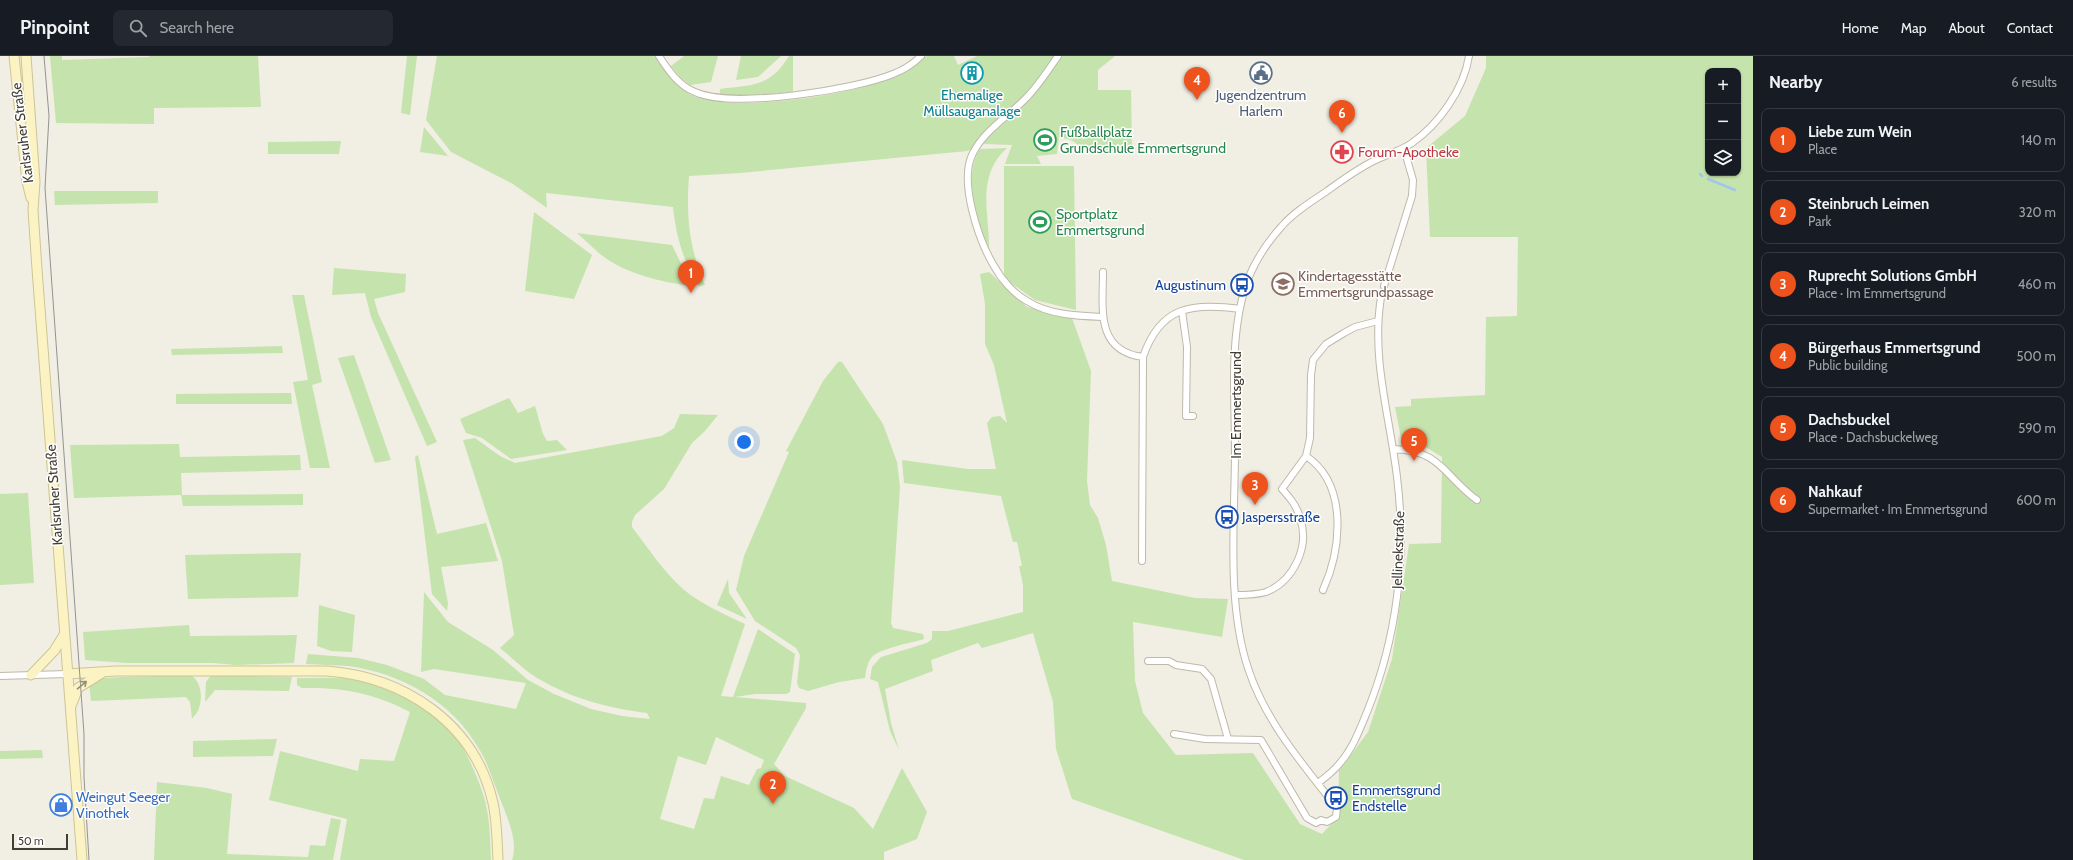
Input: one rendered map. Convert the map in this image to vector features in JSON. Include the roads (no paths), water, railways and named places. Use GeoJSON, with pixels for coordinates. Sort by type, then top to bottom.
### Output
{"type":"FeatureCollection","features":[{"type":"Feature","properties":{"kind":"main road","name":"Karlsruher Straße"},"geometry":{"type":"LineString","coordinates":[[14,56],[27,182],[34,210]]}},
{"type":"Feature","properties":{"kind":"main road","name":"Karlsruher Straße"},"geometry":{"type":"LineString","coordinates":[[26,56],[35,182],[34,210],[64,635],[82,860]]}},
{"type":"Feature","properties":{"kind":"main road"},"geometry":{"type":"LineString","coordinates":[[31,676],[54,651],[64,635]]}},
{"type":"Feature","properties":{"kind":"main road"},"geometry":{"type":"LineString","coordinates":[[67,674],[105,672],[309,670],[351,673],[393,685],[423,702],[451,726],[472,755],[488,786],[494,814],[498,860]]}},
{"type":"Feature","properties":{"kind":"main road"},"geometry":{"type":"LineString","coordinates":[[70,707],[78,688],[105,672]]}},
{"type":"Feature","properties":{"kind":"street"},"geometry":{"type":"LineString","coordinates":[[659,56],[677,80],[696,93],[718,99],[744,100],[801,94],[866,82],[901,71],[921,56]]}},
{"type":"Feature","properties":{"kind":"street"},"geometry":{"type":"LineString","coordinates":[[1058,56],[1030,94],[989,131],[972,153],[968,169],[969,192],[979,232],[989,257],[994,267],[1016,293],[1036,306],[1050,311],[1076,316],[1103,317]]}},
{"type":"Feature","properties":{"kind":"street","name":"Im Emmertsgrund"},"geometry":{"type":"LineString","coordinates":[[1174,734],[1205,739],[1262,741],[1307,818],[1316,822],[1321,820],[1327,822],[1336,817],[1337,808],[1272,719],[1253,682],[1241,643],[1235,595],[1236,362],[1240,309],[1247,282],[1271,238],[1298,211],[1356,171],[1380,158],[1404,149],[1420,137],[1453,98],[1464,76],[1469,56]]}},
{"type":"Feature","properties":{"kind":"street"},"geometry":{"type":"LineString","coordinates":[[1384,286],[1412,196],[1413,180],[1404,149]]}},
{"type":"Feature","properties":{"kind":"street"},"geometry":{"type":"LineString","coordinates":[[1103,272],[1103,317],[1108,336],[1113,343],[1126,353],[1143,358]]}},
{"type":"Feature","properties":{"kind":"street","name":"Jellinekstraße"},"geometry":{"type":"LineString","coordinates":[[1318,783],[1341,762],[1353,744],[1370,704],[1387,649],[1398,590],[1401,547],[1400,500],[1381,379],[1378,321],[1381,298]]}},
{"type":"Feature","properties":{"kind":"street"},"geometry":{"type":"LineString","coordinates":[[1142,561],[1143,358],[1154,330],[1162,321],[1182,311],[1214,306],[1240,309]]}},
{"type":"Feature","properties":{"kind":"street"},"geometry":{"type":"LineString","coordinates":[[1182,311],[1187,355],[1186,416],[1193,416]]}},
{"type":"Feature","properties":{"kind":"street"},"geometry":{"type":"LineString","coordinates":[[1235,595],[1257,594],[1272,589],[1287,577],[1297,563],[1303,541],[1303,526],[1293,502],[1282,489],[1306,456],[1310,438],[1311,375],[1313,360],[1326,344],[1344,333],[1355,327],[1378,321]]}},
{"type":"Feature","properties":{"kind":"street"},"geometry":{"type":"LineString","coordinates":[[1393,449],[1412,450],[1426,455],[1477,500]]}},
{"type":"Feature","properties":{"kind":"street"},"geometry":{"type":"LineString","coordinates":[[1306,456],[1319,466],[1330,486],[1337,516],[1335,557],[1323,590]]}},
{"type":"Feature","properties":{"kind":"street"},"geometry":{"type":"LineString","coordinates":[[1148,661],[1169,661],[1176,665],[1195,668],[1206,672],[1211,679],[1228,739]]}},
{"type":"Feature","properties":{"kind":"street"},"geometry":{"type":"LineString","coordinates":[[0,676],[67,674]]}},
{"type":"Feature","properties":{"kind":"waterway"},"geometry":{"type":"LineString","coordinates":[[1708,179],[1735,190]]}},
{"type":"Feature","properties":{"kind":"tunnel"},"geometry":{"type":"LineString","coordinates":[[1381,297],[1384,286]]}},
{"type":"Feature","properties":{"kind":"tram line"},"geometry":{"type":"LineString","coordinates":[[44,56],[49,116],[45,188],[84,734],[84,777],[89,860]]}},
{"type":"Feature","properties":{"kind":"place","name":"Ehemalige Müllsauganalage"},"geometry":{"type":"Point","coordinates":[972,73]}},
{"type":"Feature","properties":{"kind":"place","name":"Jugendzentrum Harlem"},"geometry":{"type":"Point","coordinates":[1261,73]}},
{"type":"Feature","properties":{"kind":"place","name":"Bürgerhaus Emmertsgrund"},"geometry":{"type":"Point","coordinates":[1197,100]}},
{"type":"Feature","properties":{"kind":"place","name":"Nahkauf"},"geometry":{"type":"Point","coordinates":[1342,133]}},
{"type":"Feature","properties":{"kind":"place","name":"Fußballplatz Grundschule Emmertsgrund"},"geometry":{"type":"Point","coordinates":[1045,140]}},
{"type":"Feature","properties":{"kind":"place","name":"Forum-Apotheke"},"geometry":{"type":"Point","coordinates":[1342,152]}},
{"type":"Feature","properties":{"kind":"place","name":"Sportplatz Emmertsgrund"},"geometry":{"type":"Point","coordinates":[1040,222]}},
{"type":"Feature","properties":{"kind":"place","name":"Kindertagesstätte Emmertsgrundpassage"},"geometry":{"type":"Point","coordinates":[1283,284]}},
{"type":"Feature","properties":{"kind":"place","name":"Augustinum"},"geometry":{"type":"Point","coordinates":[1242,285]}},
{"type":"Feature","properties":{"kind":"place","name":"Liebe zum Wein"},"geometry":{"type":"Point","coordinates":[691,293]}},
{"type":"Feature","properties":{"kind":"place","name":"Dachsbuckel"},"geometry":{"type":"Point","coordinates":[1414,461]}},
{"type":"Feature","properties":{"kind":"place","name":"Ruprecht Solutions GmbH"},"geometry":{"type":"Point","coordinates":[1255,505]}},
{"type":"Feature","properties":{"kind":"place","name":"Jaspersstraße"},"geometry":{"type":"Point","coordinates":[1227,517]}},
{"type":"Feature","properties":{"kind":"place","name":"Emmertsgrund Endstelle"},"geometry":{"type":"Point","coordinates":[1336,798]}},
{"type":"Feature","properties":{"kind":"place","name":"Steinbruch Leimen"},"geometry":{"type":"Point","coordinates":[773,804]}},
{"type":"Feature","properties":{"kind":"place","name":"Weingut Seeger Vinothek"},"geometry":{"type":"Point","coordinates":[61,805]}}]}
